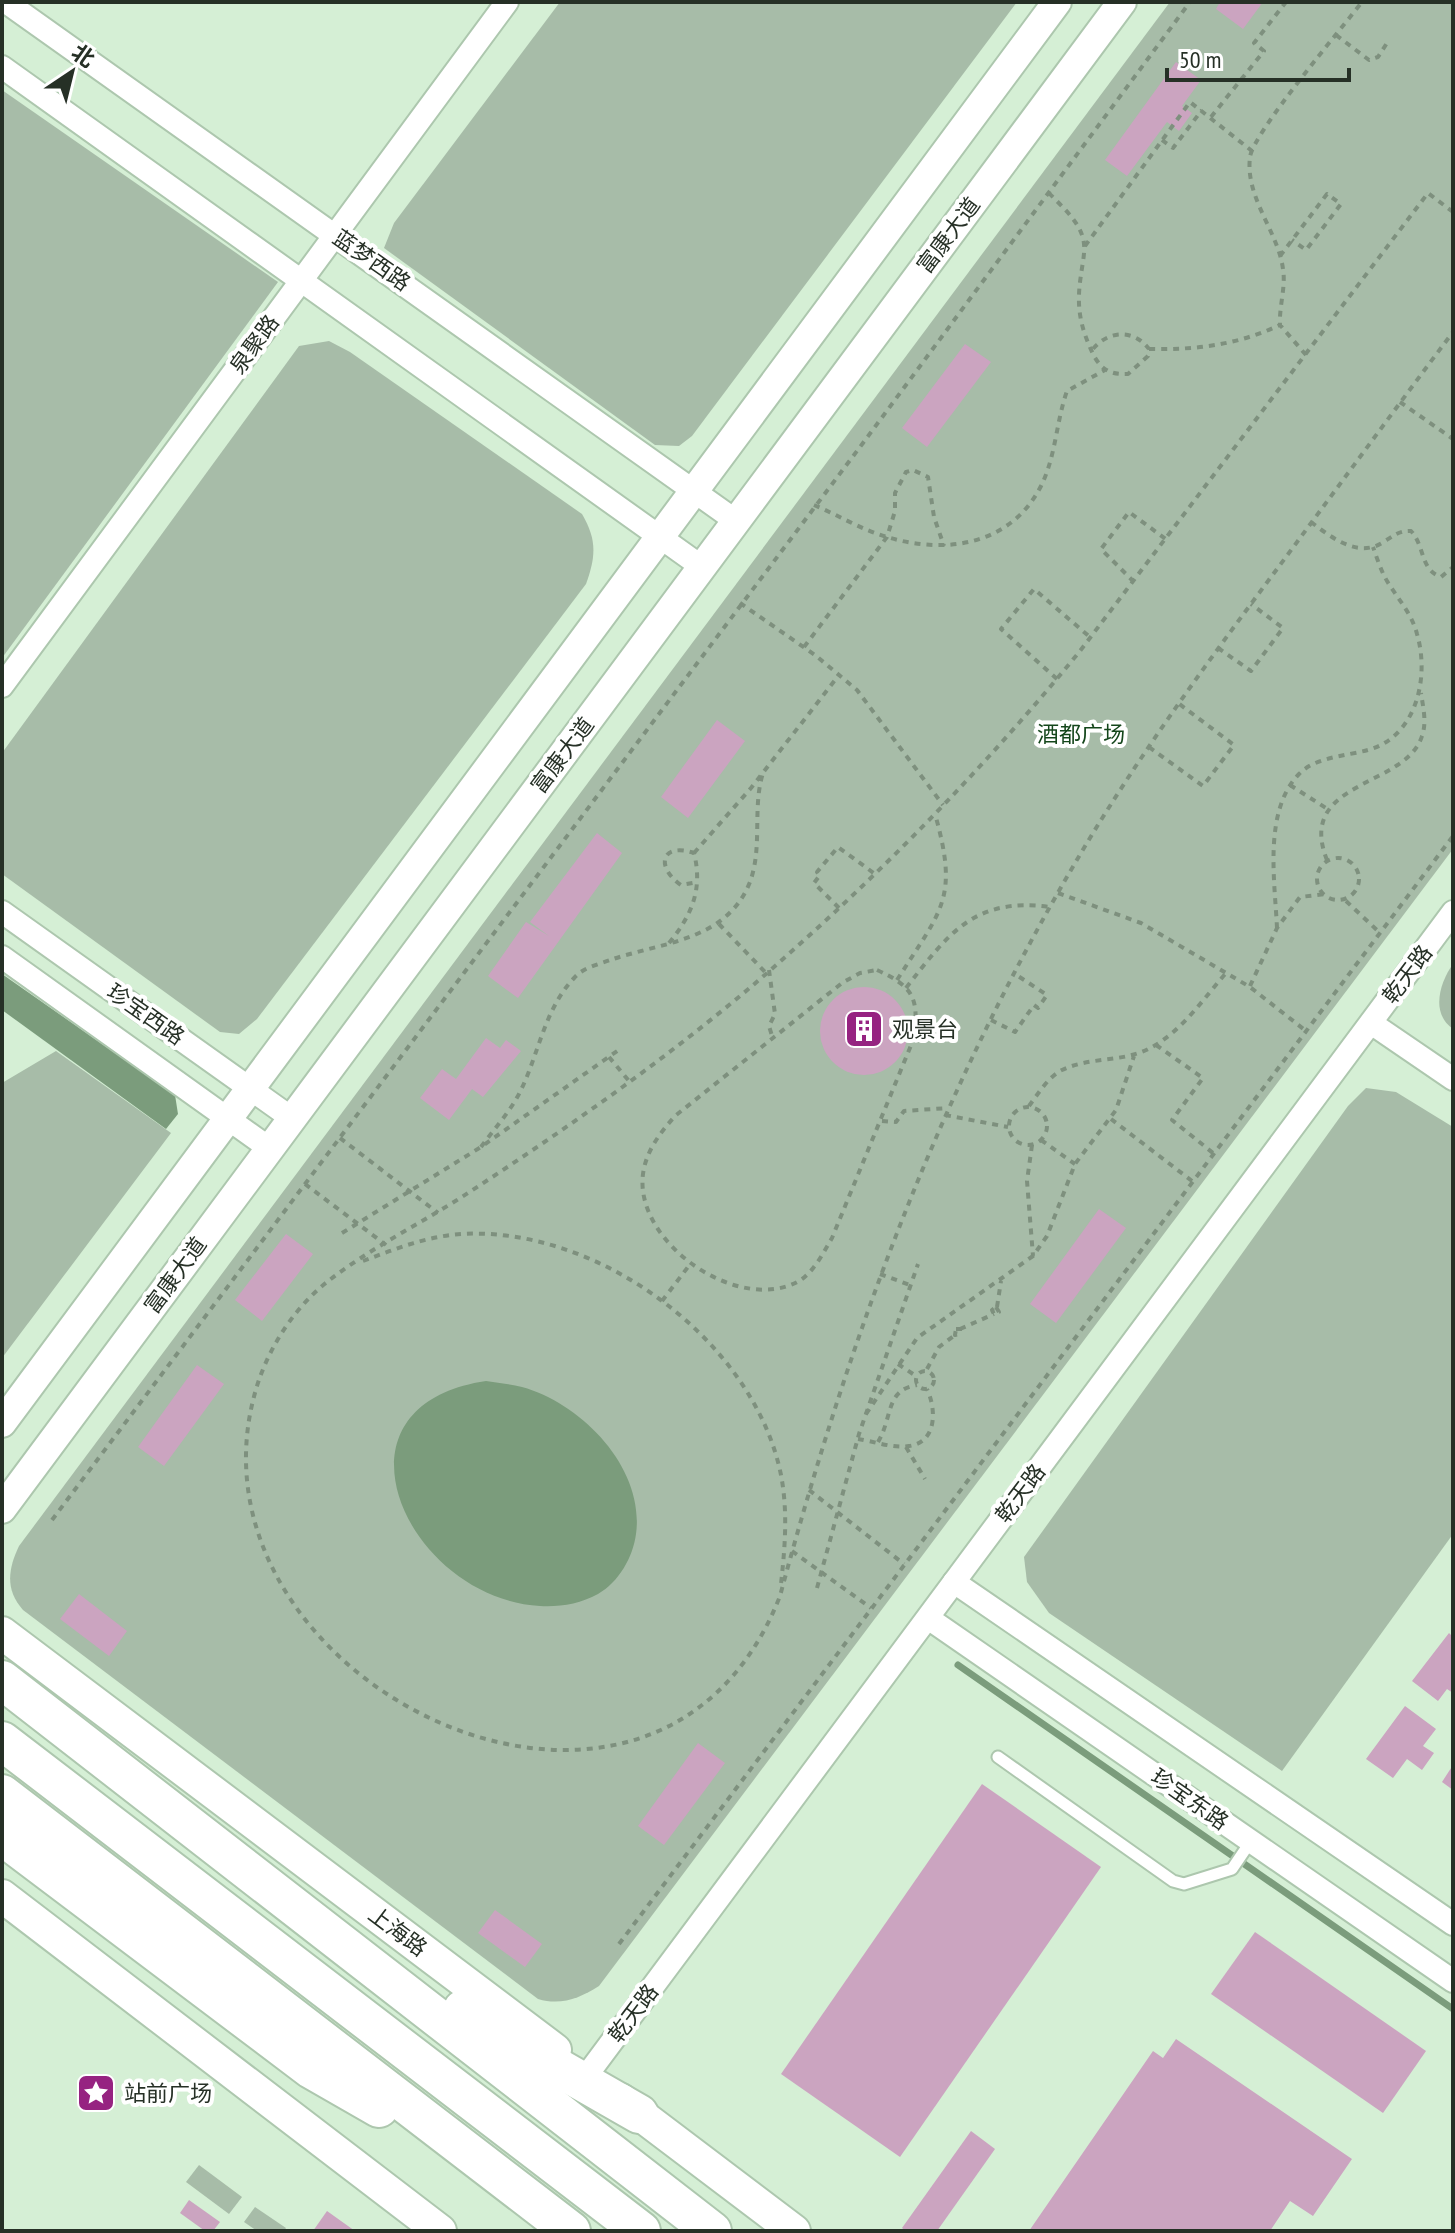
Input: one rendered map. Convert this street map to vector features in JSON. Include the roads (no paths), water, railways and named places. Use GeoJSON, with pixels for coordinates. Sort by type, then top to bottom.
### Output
{"type":"FeatureCollection","features":[{"type":"Feature","properties":{"kind":"highway"},"geometry":{"type":"LineString","coordinates":[[2,1680],[712,2231]]}},
{"type":"Feature","properties":{"kind":"highway"},"geometry":{"type":"LineString","coordinates":[[2,1741],[641,2231]]}},
{"type":"Feature","properties":{"kind":"highway"},"geometry":{"type":"LineString","coordinates":[[2,1794],[571,2231]]}},
{"type":"Feature","properties":{"kind":"highway"},"geometry":{"type":"LineString","coordinates":[[2,1836],[311,2069],[508,2181]]}},
{"type":"Feature","properties":{"kind":"highway"},"geometry":{"type":"LineString","coordinates":[[232,1859],[338,1915],[487,2027],[639,2114]]}},
{"type":"Feature","properties":{"kind":"main road","name":"上海路"},"geometry":{"type":"LineString","coordinates":[[2,1633],[794,2231]]}},
{"type":"Feature","properties":{"kind":"main road"},"geometry":{"type":"LineString","coordinates":[[2,1896],[440,2231]]}},
{"type":"Feature","properties":{"kind":"street","name":"蓝梦西路"},"geometry":{"type":"LineString","coordinates":[[6,2],[736,521]]}},
{"type":"Feature","properties":{"kind":"street","name":"泉聚路"},"geometry":{"type":"LineString","coordinates":[[2,686],[507,2]]}},
{"type":"Feature","properties":{"kind":"street"},"geometry":{"type":"LineString","coordinates":[[2,1423],[1057,2]]}},
{"type":"Feature","properties":{"kind":"street","name":"富康大道"},"geometry":{"type":"LineString","coordinates":[[2,1509],[290,1117],[1122,2]]}},
{"type":"Feature","properties":{"kind":"street"},"geometry":{"type":"LineString","coordinates":[[2,67],[702,567]]}},
{"type":"Feature","properties":{"kind":"street","name":"珍宝西路"},"geometry":{"type":"LineString","coordinates":[[2,912],[290,1117]]}},
{"type":"Feature","properties":{"kind":"street","name":"乾天路"},"geometry":{"type":"LineString","coordinates":[[587,2075],[1453,912]]}},
{"type":"Feature","properties":{"kind":"street","name":"珍宝西路"},"geometry":{"type":"LineString","coordinates":[[2,957],[269,1148]]}},
{"type":"Feature","properties":{"kind":"street"},"geometry":{"type":"LineString","coordinates":[[1371,1023],[1453,1079]]}},
{"type":"Feature","properties":{"kind":"street","name":"珍宝东路"},"geometry":{"type":"LineString","coordinates":[[954,1582],[1453,1924]]}},
{"type":"Feature","properties":{"kind":"street","name":"珍宝东路"},"geometry":{"type":"LineString","coordinates":[[928,1618],[1453,1981]]}},
{"type":"Feature","properties":{"kind":"lane"},"geometry":{"type":"LineString","coordinates":[[998,1757],[1173,1881],[1184,1884],[1232,1869],[1251,1841]]}},
{"type":"Feature","properties":{"kind":"waterway"},"geometry":{"type":"LineString","coordinates":[[958,1665],[1453,2009]]}},
{"type":"Feature","properties":{"kind":"place","name":"观景台"},"geometry":{"type":"Point","coordinates":[864,1029]}},
{"type":"Feature","properties":{"kind":"place","name":"站前广场"},"geometry":{"type":"Point","coordinates":[96,2093]}},
{"type":"Feature","properties":{"kind":"park label","name":"酒都广场"},"geometry":{"type":"Point","coordinates":[1081,734]}}]}
